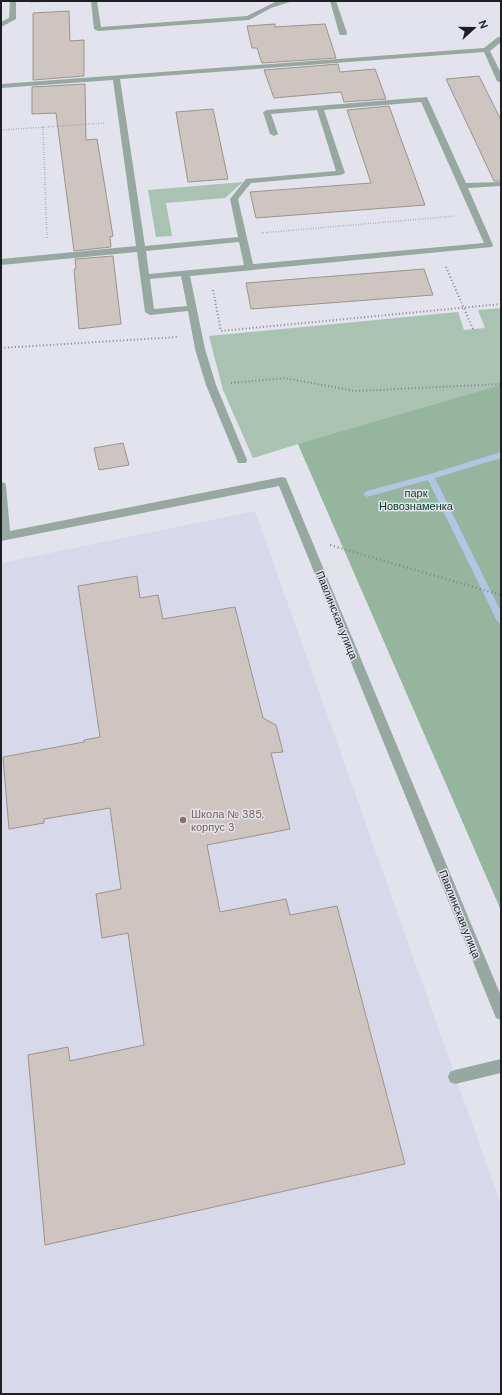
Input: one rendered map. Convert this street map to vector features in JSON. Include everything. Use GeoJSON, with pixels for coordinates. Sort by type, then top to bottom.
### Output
{"type":"FeatureCollection","features":[{"type":"Feature","properties":{"kind":"street"},"geometry":{"type":"LineString","coordinates":[[1,25],[12,19],[13,1]]}},
{"type":"Feature","properties":{"kind":"street"},"geometry":{"type":"LineString","coordinates":[[94,1],[98,29],[249,18],[267,7],[290,1]]}},
{"type":"Feature","properties":{"kind":"street"},"geometry":{"type":"LineString","coordinates":[[259,1],[267,7]]}},
{"type":"Feature","properties":{"kind":"street"},"geometry":{"type":"LineString","coordinates":[[333,1],[343,33]]}},
{"type":"Feature","properties":{"kind":"street"},"geometry":{"type":"LineString","coordinates":[[1,86],[486,50],[501,39]]}},
{"type":"Feature","properties":{"kind":"street"},"geometry":{"type":"LineString","coordinates":[[486,50],[501,81]]}},
{"type":"Feature","properties":{"kind":"street"},"geometry":{"type":"LineString","coordinates":[[116,78],[150,312],[192,308]]}},
{"type":"Feature","properties":{"kind":"street"},"geometry":{"type":"LineString","coordinates":[[145,277],[249,266],[489,245],[424,100],[268,112],[274,134]]}},
{"type":"Feature","properties":{"kind":"street"},"geometry":{"type":"LineString","coordinates":[[249,266],[234,199],[249,181],[341,173],[320,108]]}},
{"type":"Feature","properties":{"kind":"street"},"geometry":{"type":"LineString","coordinates":[[463,186],[501,184]]}},
{"type":"Feature","properties":{"kind":"street"},"geometry":{"type":"LineString","coordinates":[[1,262],[141,249],[243,237]]}},
{"type":"Feature","properties":{"kind":"street"},"geometry":{"type":"LineString","coordinates":[[185,273],[200,349],[211,385],[242,460]]}},
{"type":"Feature","properties":{"kind":"street","name":"Павлинская улица"},"geometry":{"type":"LineString","coordinates":[[3,537],[282,481],[501,1013]]}},
{"type":"Feature","properties":{"kind":"street"},"geometry":{"type":"LineString","coordinates":[[1,486],[3,537]]}},
{"type":"Feature","properties":{"kind":"street"},"geometry":{"type":"LineString","coordinates":[[455,1077],[501,1066]]}},
{"type":"Feature","properties":{"kind":"path"},"geometry":{"type":"LineString","coordinates":[[42,2],[56,1]]}},
{"type":"Feature","properties":{"kind":"path"},"geometry":{"type":"LineString","coordinates":[[1,130],[122,122]]}},
{"type":"Feature","properties":{"kind":"path"},"geometry":{"type":"LineString","coordinates":[[43,128],[48,258]]}},
{"type":"Feature","properties":{"kind":"path"},"geometry":{"type":"LineString","coordinates":[[243,237],[476,214]]}},
{"type":"Feature","properties":{"kind":"path"},"geometry":{"type":"LineString","coordinates":[[438,250],[473,329]]}},
{"type":"Feature","properties":{"kind":"path"},"geometry":{"type":"LineString","coordinates":[[209,271],[221,331],[501,304]]}},
{"type":"Feature","properties":{"kind":"path"},"geometry":{"type":"LineString","coordinates":[[1,348],[197,336]]}},
{"type":"Feature","properties":{"kind":"path"},"geometry":{"type":"LineString","coordinates":[[211,385],[285,378],[354,391],[501,384]]}},
{"type":"Feature","properties":{"kind":"path"},"geometry":{"type":"LineString","coordinates":[[301,528],[323,542],[501,595]]}},
{"type":"Feature","properties":{"kind":"shaded area","name":"Школа № 385, корпус 3"},"geometry":{"type":"Polygon","coordinates":[[[255,511],[501,1205],[501,1394],[1,1394],[1,563],[255,511]]]}},
{"type":"Feature","properties":{"kind":"green space"},"geometry":{"type":"Polygon","coordinates":[[[243,182],[225,198],[166,203],[172,236],[156,237],[148,190],[243,182]]]}},
{"type":"Feature","properties":{"kind":"green space","name":"парк Новознаменка"},"geometry":{"type":"Polygon","coordinates":[[[501,308],[501,910],[298,444],[253,458],[223,390],[209,336],[458,312],[464,330],[485,328],[478,310],[501,308]]]}},
{"type":"Feature","properties":{"kind":"green space","name":"парк Новознаменка"},"geometry":{"type":"Polygon","coordinates":[[[501,385],[501,910],[298,444],[501,385]]]}},
{"type":"Feature","properties":{"kind":"building"},"geometry":{"type":"Polygon","coordinates":[[[69,11],[70,41],[84,40],[84,76],[33,80],[33,13],[69,11]]]}},
{"type":"Feature","properties":{"kind":"building"},"geometry":{"type":"Polygon","coordinates":[[[275,24],[275,27],[325,24],[336,58],[262,63],[257,48],[252,48],[247,26],[275,24]]]}},
{"type":"Feature","properties":{"kind":"building"},"geometry":{"type":"Polygon","coordinates":[[[338,64],[340,72],[375,69],[386,99],[344,102],[341,92],[274,98],[264,70],[338,64]]]}},
{"type":"Feature","properties":{"kind":"building"},"geometry":{"type":"Polygon","coordinates":[[[479,76],[501,120],[501,181],[494,181],[446,79],[479,76]]]}},
{"type":"Feature","properties":{"kind":"building"},"geometry":{"type":"Polygon","coordinates":[[[85,84],[86,140],[97,139],[113,236],[110,237],[111,247],[74,251],[56,113],[32,114],[32,87],[85,84]]]}},
{"type":"Feature","properties":{"kind":"building"},"geometry":{"type":"Polygon","coordinates":[[[389,106],[425,205],[256,218],[250,192],[371,183],[347,110],[389,106]]]}},
{"type":"Feature","properties":{"kind":"building"},"geometry":{"type":"Polygon","coordinates":[[[213,109],[228,179],[188,182],[176,112],[213,109]]]}},
{"type":"Feature","properties":{"kind":"building"},"geometry":{"type":"Polygon","coordinates":[[[113,256],[121,324],[79,329],[74,269],[76,269],[75,259],[113,256]]]}},
{"type":"Feature","properties":{"kind":"building"},"geometry":{"type":"Polygon","coordinates":[[[424,269],[433,295],[251,309],[246,283],[424,269]]]}},
{"type":"Feature","properties":{"kind":"building"},"geometry":{"type":"Polygon","coordinates":[[[123,443],[129,465],[99,470],[94,448],[123,443]]]}},
{"type":"Feature","properties":{"kind":"building"},"geometry":{"type":"Polygon","coordinates":[[[137,576],[140,598],[158,595],[163,619],[235,607],[263,718],[276,725],[283,752],[271,753],[290,829],[207,845],[220,912],[286,899],[290,915],[337,906],[405,1164],[45,1245],[28,1055],[68,1047],[70,1061],[144,1045],[128,933],[102,938],[96,894],[121,889],[110,808],[44,819],[44,823],[9,829],[3,757],[84,742],[84,740],[100,737],[78,586],[137,576]]]}},
{"type":"Feature","properties":{"kind":"waterway"},"geometry":{"type":"LineString","coordinates":[[430,477],[501,455]]}},
{"type":"Feature","properties":{"kind":"waterway"},"geometry":{"type":"LineString","coordinates":[[367,494],[430,477]]}},
{"type":"Feature","properties":{"kind":"waterway"},"geometry":{"type":"LineString","coordinates":[[430,477],[501,621]]}},
{"type":"Feature","properties":{"kind":"place","name":"Школа № 385, корпус 3"},"geometry":{"type":"Point","coordinates":[183,820]}}]}
